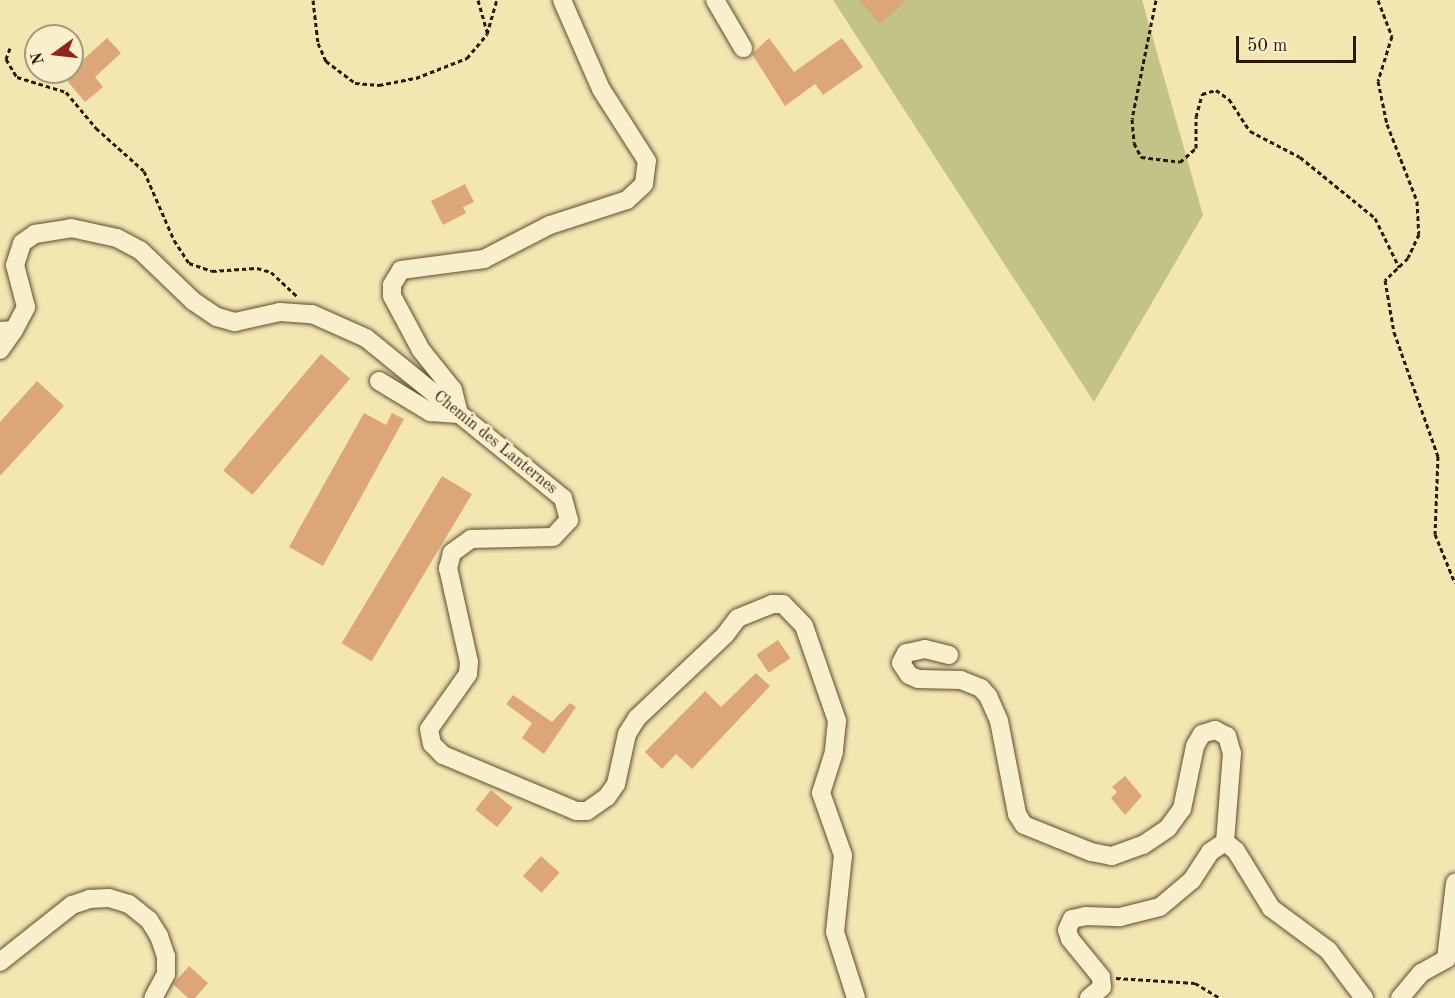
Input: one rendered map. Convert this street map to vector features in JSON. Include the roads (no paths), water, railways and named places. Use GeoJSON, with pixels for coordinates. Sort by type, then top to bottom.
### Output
{"type":"FeatureCollection","features":[{"type":"Feature","properties":{"kind":"street"},"geometry":{"type":"LineString","coordinates":[[379,381],[430,412],[459,414],[453,390],[421,350],[396,306],[392,296],[396,277],[414,266],[454,265],[484,259],[550,225],[627,200],[640,190],[648,174],[641,149],[601,88],[562,0]]}},
{"type":"Feature","properties":{"kind":"street"},"geometry":{"type":"LineString","coordinates":[[715,0],[743,48]]}},
{"type":"Feature","properties":{"kind":"street","name":"Chemin des Lanternes"},"geometry":{"type":"LineString","coordinates":[[0,350],[7,331],[26,307],[15,265],[16,253],[34,234],[71,228],[117,238],[141,250],[193,301],[217,317],[235,322],[280,312],[312,314],[366,338],[563,498],[569,520],[553,537],[471,539],[452,552],[448,568],[469,662],[468,674],[463,685],[431,722],[432,744],[443,755],[576,812],[587,811],[607,797],[616,784],[627,734],[638,718],[725,635],[738,618],[771,603],[783,604],[804,626],[837,721],[834,752],[820,793],[843,855],[835,932],[856,998]]}},
{"type":"Feature","properties":{"kind":"street"},"geometry":{"type":"LineString","coordinates":[[949,654],[925,649],[906,653],[901,663],[909,675],[918,679],[961,680],[981,688],[988,696],[999,721],[1017,814],[1024,825],[1091,852],[1112,856],[1143,845],[1168,828],[1182,809],[1195,746],[1202,734],[1215,730],[1227,736],[1232,753],[1225,842]]}},
{"type":"Feature","properties":{"kind":"street"},"geometry":{"type":"LineString","coordinates":[[1089,998],[1102,987],[1101,977],[1070,939],[1067,930],[1072,919],[1086,916],[1120,918],[1160,907],[1192,880],[1210,852],[1225,842]]}},
{"type":"Feature","properties":{"kind":"street"},"geometry":{"type":"LineString","coordinates":[[1225,842],[1236,851],[1271,908],[1328,950],[1364,998]]}},
{"type":"Feature","properties":{"kind":"street"},"geometry":{"type":"LineString","coordinates":[[1400,998],[1421,973],[1450,963],[1455,882]]}},
{"type":"Feature","properties":{"kind":"street"},"geometry":{"type":"LineString","coordinates":[[0,962],[72,905],[89,899],[109,898],[129,904],[149,920],[159,936],[166,956],[165,974],[153,998]]}}]}
